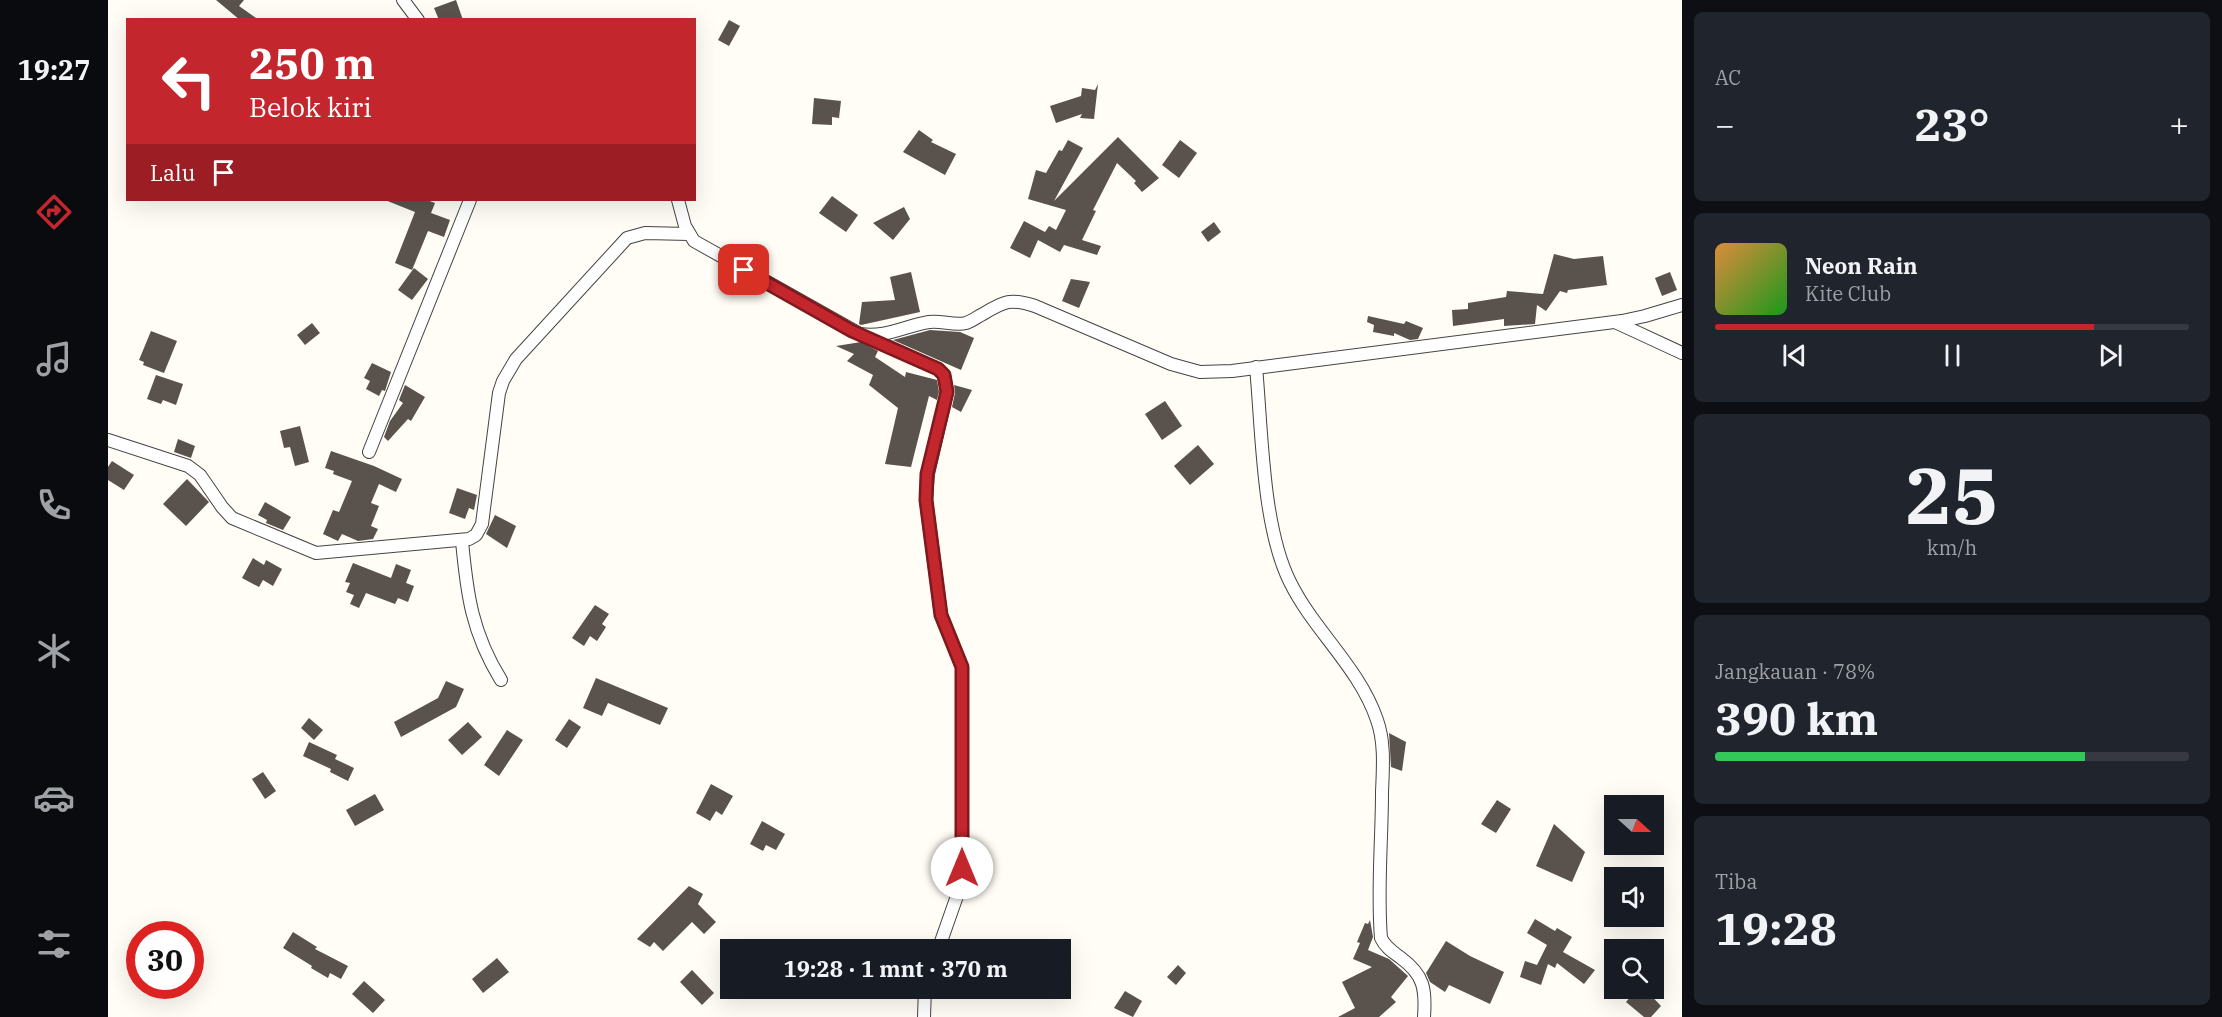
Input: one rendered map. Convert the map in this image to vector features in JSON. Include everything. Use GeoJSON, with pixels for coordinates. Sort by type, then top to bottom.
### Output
{"type":"FeatureCollection","features":[{"type":"Feature","properties":{"kind":"street"},"geometry":{"type":"LineString","coordinates":[[403,0],[416,18]]}},
{"type":"Feature","properties":{"kind":"street"},"geometry":{"type":"LineString","coordinates":[[369,452],[471,201]]}},
{"type":"Feature","properties":{"kind":"street"},"geometry":{"type":"LineString","coordinates":[[678,201],[688,234],[704,247],[860,334],[938,369],[944,375],[945,403],[927,474],[926,500],[941,615],[962,667],[962,868],[957,896],[942,939]]}},
{"type":"Feature","properties":{"kind":"street"},"geometry":{"type":"LineString","coordinates":[[108,440],[188,466],[200,475],[232,518],[316,553],[462,541],[476,535],[482,524],[499,393],[505,375],[516,359],[627,238],[645,233],[688,234]]}},
{"type":"Feature","properties":{"kind":"street"},"geometry":{"type":"LineString","coordinates":[[860,334],[890,333],[930,321],[963,324],[998,304],[1013,300],[1035,306],[1184,368],[1215,372],[1614,322],[1682,305]]}},
{"type":"Feature","properties":{"kind":"street"},"geometry":{"type":"LineString","coordinates":[[1614,322],[1682,352]]}},
{"type":"Feature","properties":{"kind":"street"},"geometry":{"type":"LineString","coordinates":[[1256,367],[1271,520],[1288,580],[1302,604],[1357,679],[1378,721],[1383,760],[1381,938],[1384,944],[1418,972],[1425,995],[1424,1017]]}},
{"type":"Feature","properties":{"kind":"street"},"geometry":{"type":"LineString","coordinates":[[462,541],[467,592],[474,624],[490,663],[501,680]]}},
{"type":"Feature","properties":{"kind":"street"},"geometry":{"type":"LineString","coordinates":[[924,1017],[925,999]]}},
{"type":"Feature","properties":{"kind":"building"},"geometry":{"type":"Polygon","coordinates":[[[216,0],[244,0],[239,6],[256,18],[238,18],[216,0]]]}},
{"type":"Feature","properties":{"kind":"building"},"geometry":{"type":"Polygon","coordinates":[[[456,0],[462,18],[438,18],[434,8],[456,0]]]}},
{"type":"Feature","properties":{"kind":"building"},"geometry":{"type":"Polygon","coordinates":[[[729,20],[740,26],[729,46],[718,40],[729,20]]]}},
{"type":"Feature","properties":{"kind":"building"},"geometry":{"type":"Polygon","coordinates":[[[1098,84],[1094,119],[1080,118],[1082,114],[1056,123],[1050,106],[1081,96],[1082,88],[1095,90],[1098,84]]]}},
{"type":"Feature","properties":{"kind":"building"},"geometry":{"type":"Polygon","coordinates":[[[814,98],[841,101],[839,118],[832,117],[832,125],[812,124],[814,98]]]}},
{"type":"Feature","properties":{"kind":"building"},"geometry":{"type":"Polygon","coordinates":[[[919,130],[933,140],[931,142],[956,154],[945,175],[903,152],[919,130]]]}},
{"type":"Feature","properties":{"kind":"building"},"geometry":{"type":"Polygon","coordinates":[[[1118,137],[1159,178],[1142,192],[1134,183],[1136,181],[1117,163],[1093,210],[1096,211],[1082,240],[1101,246],[1097,255],[1064,245],[1060,252],[1038,240],[1030,258],[1010,248],[1024,221],[1045,232],[1049,226],[1056,230],[1066,210],[1028,199],[1036,170],[1046,173],[1059,150],[1062,151],[1068,140],[1083,148],[1054,201],[1118,137]]]}},
{"type":"Feature","properties":{"kind":"building"},"geometry":{"type":"Polygon","coordinates":[[[1180,140],[1197,153],[1179,178],[1162,165],[1180,140]]]}},
{"type":"Feature","properties":{"kind":"building"},"geometry":{"type":"Polygon","coordinates":[[[832,196],[858,215],[846,232],[819,213],[832,196]]]}},
{"type":"Feature","properties":{"kind":"building"},"geometry":{"type":"Polygon","coordinates":[[[388,201],[430,201],[435,203],[431,213],[450,220],[444,237],[428,231],[412,270],[395,263],[415,212],[388,201]]]}},
{"type":"Feature","properties":{"kind":"building"},"geometry":{"type":"Polygon","coordinates":[[[904,207],[910,219],[893,240],[873,223],[904,207]]]}},
{"type":"Feature","properties":{"kind":"building"},"geometry":{"type":"Polygon","coordinates":[[[1214,222],[1221,232],[1208,242],[1201,232],[1214,222]]]}},
{"type":"Feature","properties":{"kind":"building"},"geometry":{"type":"Polygon","coordinates":[[[1554,254],[1574,259],[1603,256],[1607,285],[1568,290],[1567,293],[1560,291],[1546,311],[1537,305],[1535,324],[1504,326],[1504,319],[1453,326],[1452,310],[1468,309],[1468,303],[1506,297],[1507,291],[1543,294],[1554,254]]]}},
{"type":"Feature","properties":{"kind":"building"},"geometry":{"type":"Polygon","coordinates":[[[414,268],[428,279],[412,300],[398,290],[414,268]]]}},
{"type":"Feature","properties":{"kind":"building"},"geometry":{"type":"Polygon","coordinates":[[[911,272],[920,312],[859,324],[862,302],[895,300],[890,277],[911,272]]]}},
{"type":"Feature","properties":{"kind":"building"},"geometry":{"type":"Polygon","coordinates":[[[1670,272],[1677,290],[1662,296],[1655,278],[1670,272]]]}},
{"type":"Feature","properties":{"kind":"building"},"geometry":{"type":"Polygon","coordinates":[[[1071,279],[1090,282],[1079,308],[1062,301],[1071,279]]]}},
{"type":"Feature","properties":{"kind":"building"},"geometry":{"type":"Polygon","coordinates":[[[1368,316],[1404,324],[1406,321],[1423,328],[1418,339],[1410,340],[1394,333],[1394,336],[1373,332],[1374,325],[1367,322],[1368,316]]]}},
{"type":"Feature","properties":{"kind":"building"},"geometry":{"type":"Polygon","coordinates":[[[312,323],[320,333],[305,345],[297,335],[312,323]]]}},
{"type":"Feature","properties":{"kind":"building"},"geometry":{"type":"Polygon","coordinates":[[[930,330],[960,332],[974,338],[961,370],[893,340],[930,330]]]}},
{"type":"Feature","properties":{"kind":"building"},"geometry":{"type":"Polygon","coordinates":[[[151,331],[177,341],[164,373],[143,365],[144,362],[139,360],[151,331]]]}},
{"type":"Feature","properties":{"kind":"building"},"geometry":{"type":"Polygon","coordinates":[[[861,342],[878,351],[875,357],[905,377],[906,372],[937,380],[939,392],[937,400],[929,396],[911,467],[885,464],[898,408],[869,385],[873,375],[847,361],[854,354],[836,346],[861,342]]]}},
{"type":"Feature","properties":{"kind":"building"},"geometry":{"type":"Polygon","coordinates":[[[372,363],[391,372],[385,391],[382,390],[379,396],[366,389],[370,381],[364,378],[372,363]]]}},
{"type":"Feature","properties":{"kind":"building"},"geometry":{"type":"Polygon","coordinates":[[[156,375],[183,384],[176,405],[163,400],[161,404],[147,399],[156,375]]]}},
{"type":"Feature","properties":{"kind":"building"},"geometry":{"type":"Polygon","coordinates":[[[405,385],[425,397],[411,421],[408,419],[388,441],[384,437],[390,421],[403,403],[399,400],[405,385]]]}},
{"type":"Feature","properties":{"kind":"building"},"geometry":{"type":"Polygon","coordinates":[[[954,385],[972,390],[961,412],[952,407],[954,385]]]}},
{"type":"Feature","properties":{"kind":"building"},"geometry":{"type":"Polygon","coordinates":[[[1165,401],[1182,426],[1162,440],[1145,414],[1165,401]]]}},
{"type":"Feature","properties":{"kind":"building"},"geometry":{"type":"Polygon","coordinates":[[[300,426],[309,462],[295,466],[290,447],[284,448],[280,431],[300,426]]]}},
{"type":"Feature","properties":{"kind":"building"},"geometry":{"type":"Polygon","coordinates":[[[178,439],[195,446],[191,458],[174,452],[178,439]]]}},
{"type":"Feature","properties":{"kind":"building"},"geometry":{"type":"Polygon","coordinates":[[[1198,445],[1214,464],[1190,485],[1174,466],[1198,445]]]}},
{"type":"Feature","properties":{"kind":"building"},"geometry":{"type":"Polygon","coordinates":[[[331,451],[374,466],[402,479],[396,492],[379,484],[371,503],[379,506],[371,526],[378,529],[373,539],[358,541],[342,534],[338,541],[323,534],[333,510],[339,512],[352,481],[333,474],[334,471],[325,468],[331,451]]]}},
{"type":"Feature","properties":{"kind":"building"},"geometry":{"type":"Polygon","coordinates":[[[112,461],[134,475],[124,490],[108,480],[108,467],[112,461]]]}},
{"type":"Feature","properties":{"kind":"building"},"geometry":{"type":"Polygon","coordinates":[[[187,479],[209,502],[186,526],[163,504],[187,479]]]}},
{"type":"Feature","properties":{"kind":"building"},"geometry":{"type":"Polygon","coordinates":[[[457,488],[477,495],[474,510],[469,508],[465,519],[449,513],[457,488]]]}},
{"type":"Feature","properties":{"kind":"building"},"geometry":{"type":"Polygon","coordinates":[[[265,502],[291,517],[283,530],[266,523],[267,520],[258,515],[265,502]]]}},
{"type":"Feature","properties":{"kind":"building"},"geometry":{"type":"Polygon","coordinates":[[[495,515],[516,526],[507,548],[486,534],[495,515]]]}},
{"type":"Feature","properties":{"kind":"building"},"geometry":{"type":"Polygon","coordinates":[[[253,558],[264,565],[266,560],[282,569],[273,586],[263,580],[259,587],[242,578],[253,558]]]}},
{"type":"Feature","properties":{"kind":"building"},"geometry":{"type":"Polygon","coordinates":[[[353,563],[391,578],[396,564],[411,570],[406,583],[414,586],[408,602],[398,598],[395,604],[366,593],[359,608],[350,604],[354,595],[346,592],[350,583],[345,582],[353,563]]]}},
{"type":"Feature","properties":{"kind":"building"},"geometry":{"type":"Polygon","coordinates":[[[595,605],[609,614],[602,624],[606,627],[597,641],[590,636],[584,646],[572,638],[595,605]]]}},
{"type":"Feature","properties":{"kind":"building"},"geometry":{"type":"Polygon","coordinates":[[[596,678],[668,708],[660,725],[608,703],[602,716],[583,708],[596,678]]]}},
{"type":"Feature","properties":{"kind":"building"},"geometry":{"type":"Polygon","coordinates":[[[446,681],[464,689],[456,707],[401,737],[394,722],[438,698],[446,681]]]}},
{"type":"Feature","properties":{"kind":"building"},"geometry":{"type":"Polygon","coordinates":[[[309,718],[323,730],[314,740],[301,728],[309,718]]]}},
{"type":"Feature","properties":{"kind":"building"},"geometry":{"type":"Polygon","coordinates":[[[569,719],[581,727],[567,748],[555,740],[569,719]]]}},
{"type":"Feature","properties":{"kind":"building"},"geometry":{"type":"Polygon","coordinates":[[[468,722],[482,737],[462,755],[448,740],[468,722]]]}},
{"type":"Feature","properties":{"kind":"building"},"geometry":{"type":"Polygon","coordinates":[[[507,730],[523,740],[499,776],[484,765],[507,730]]]}},
{"type":"Feature","properties":{"kind":"building"},"geometry":{"type":"Polygon","coordinates":[[[1389,733],[1406,742],[1402,771],[1391,767],[1389,733]]]}},
{"type":"Feature","properties":{"kind":"building"},"geometry":{"type":"Polygon","coordinates":[[[309,742],[337,755],[335,759],[354,768],[348,781],[330,772],[331,769],[303,756],[309,742]]]}},
{"type":"Feature","properties":{"kind":"building"},"geometry":{"type":"Polygon","coordinates":[[[263,772],[276,791],[265,799],[252,779],[263,772]]]}},
{"type":"Feature","properties":{"kind":"building"},"geometry":{"type":"Polygon","coordinates":[[[711,784],[733,796],[722,815],[716,811],[710,821],[696,813],[711,784]]]}},
{"type":"Feature","properties":{"kind":"building"},"geometry":{"type":"Polygon","coordinates":[[[375,794],[384,810],[355,826],[346,810],[375,794]]]}},
{"type":"Feature","properties":{"kind":"building"},"geometry":{"type":"Polygon","coordinates":[[[1497,800],[1511,809],[1496,833],[1481,824],[1497,800]]]}},
{"type":"Feature","properties":{"kind":"building"},"geometry":{"type":"Polygon","coordinates":[[[762,821],[785,834],[776,850],[766,845],[763,851],[750,844],[762,821]]]}},
{"type":"Feature","properties":{"kind":"building"},"geometry":{"type":"Polygon","coordinates":[[[1554,824],[1585,852],[1572,882],[1536,866],[1554,824]]]}},
{"type":"Feature","properties":{"kind":"building"},"geometry":{"type":"Polygon","coordinates":[[[689,886],[703,894],[698,904],[716,922],[704,934],[692,922],[663,951],[654,942],[650,947],[637,939],[689,886]]]}},
{"type":"Feature","properties":{"kind":"building"},"geometry":{"type":"Polygon","coordinates":[[[1535,919],[1555,931],[1557,928],[1572,937],[1563,952],[1595,970],[1584,984],[1557,963],[1555,968],[1548,964],[1541,985],[1520,977],[1525,961],[1537,965],[1547,945],[1527,933],[1535,919]]]}},
{"type":"Feature","properties":{"kind":"building"},"geometry":{"type":"Polygon","coordinates":[[[1370,920],[1373,937],[1368,950],[1389,959],[1408,976],[1391,997],[1396,1002],[1379,1017],[1338,1017],[1355,1008],[1342,982],[1372,967],[1353,959],[1365,923],[1368,924],[1370,920]]]}},
{"type":"Feature","properties":{"kind":"building"},"geometry":{"type":"Polygon","coordinates":[[[293,932],[317,947],[315,949],[348,966],[341,979],[330,973],[328,978],[283,948],[293,932]]]}},
{"type":"Feature","properties":{"kind":"building"},"geometry":{"type":"Polygon","coordinates":[[[1446,941],[1470,956],[1504,972],[1490,1004],[1449,985],[1445,992],[1430,982],[1426,973],[1446,941]]]}},
{"type":"Feature","properties":{"kind":"building"},"geometry":{"type":"Polygon","coordinates":[[[497,958],[509,972],[483,993],[472,979],[497,958]]]}},
{"type":"Feature","properties":{"kind":"building"},"geometry":{"type":"Polygon","coordinates":[[[1178,965],[1186,973],[1176,985],[1167,977],[1178,965]]]}},
{"type":"Feature","properties":{"kind":"building"},"geometry":{"type":"Polygon","coordinates":[[[692,970],[714,993],[702,1005],[680,982],[692,970]]]}},
{"type":"Feature","properties":{"kind":"building"},"geometry":{"type":"Polygon","coordinates":[[[364,981],[385,1000],[373,1013],[352,994],[364,981]]]}},
{"type":"Feature","properties":{"kind":"building"},"geometry":{"type":"Polygon","coordinates":[[[1125,991],[1142,1001],[1133,1017],[1114,1008],[1125,991]]]}},
{"type":"Feature","properties":{"kind":"building"},"geometry":{"type":"Polygon","coordinates":[[[1629,999],[1654,999],[1661,1006],[1651,1017],[1644,1017],[1626,1002],[1629,999]]]}},
{"type":"Feature","properties":{"kind":"route"},"geometry":{"type":"LineString","coordinates":[[744,270],[852,331],[929,364],[944,375],[947,392],[927,474],[926,500],[941,615],[960,657],[963,674],[962,868]]}}]}
